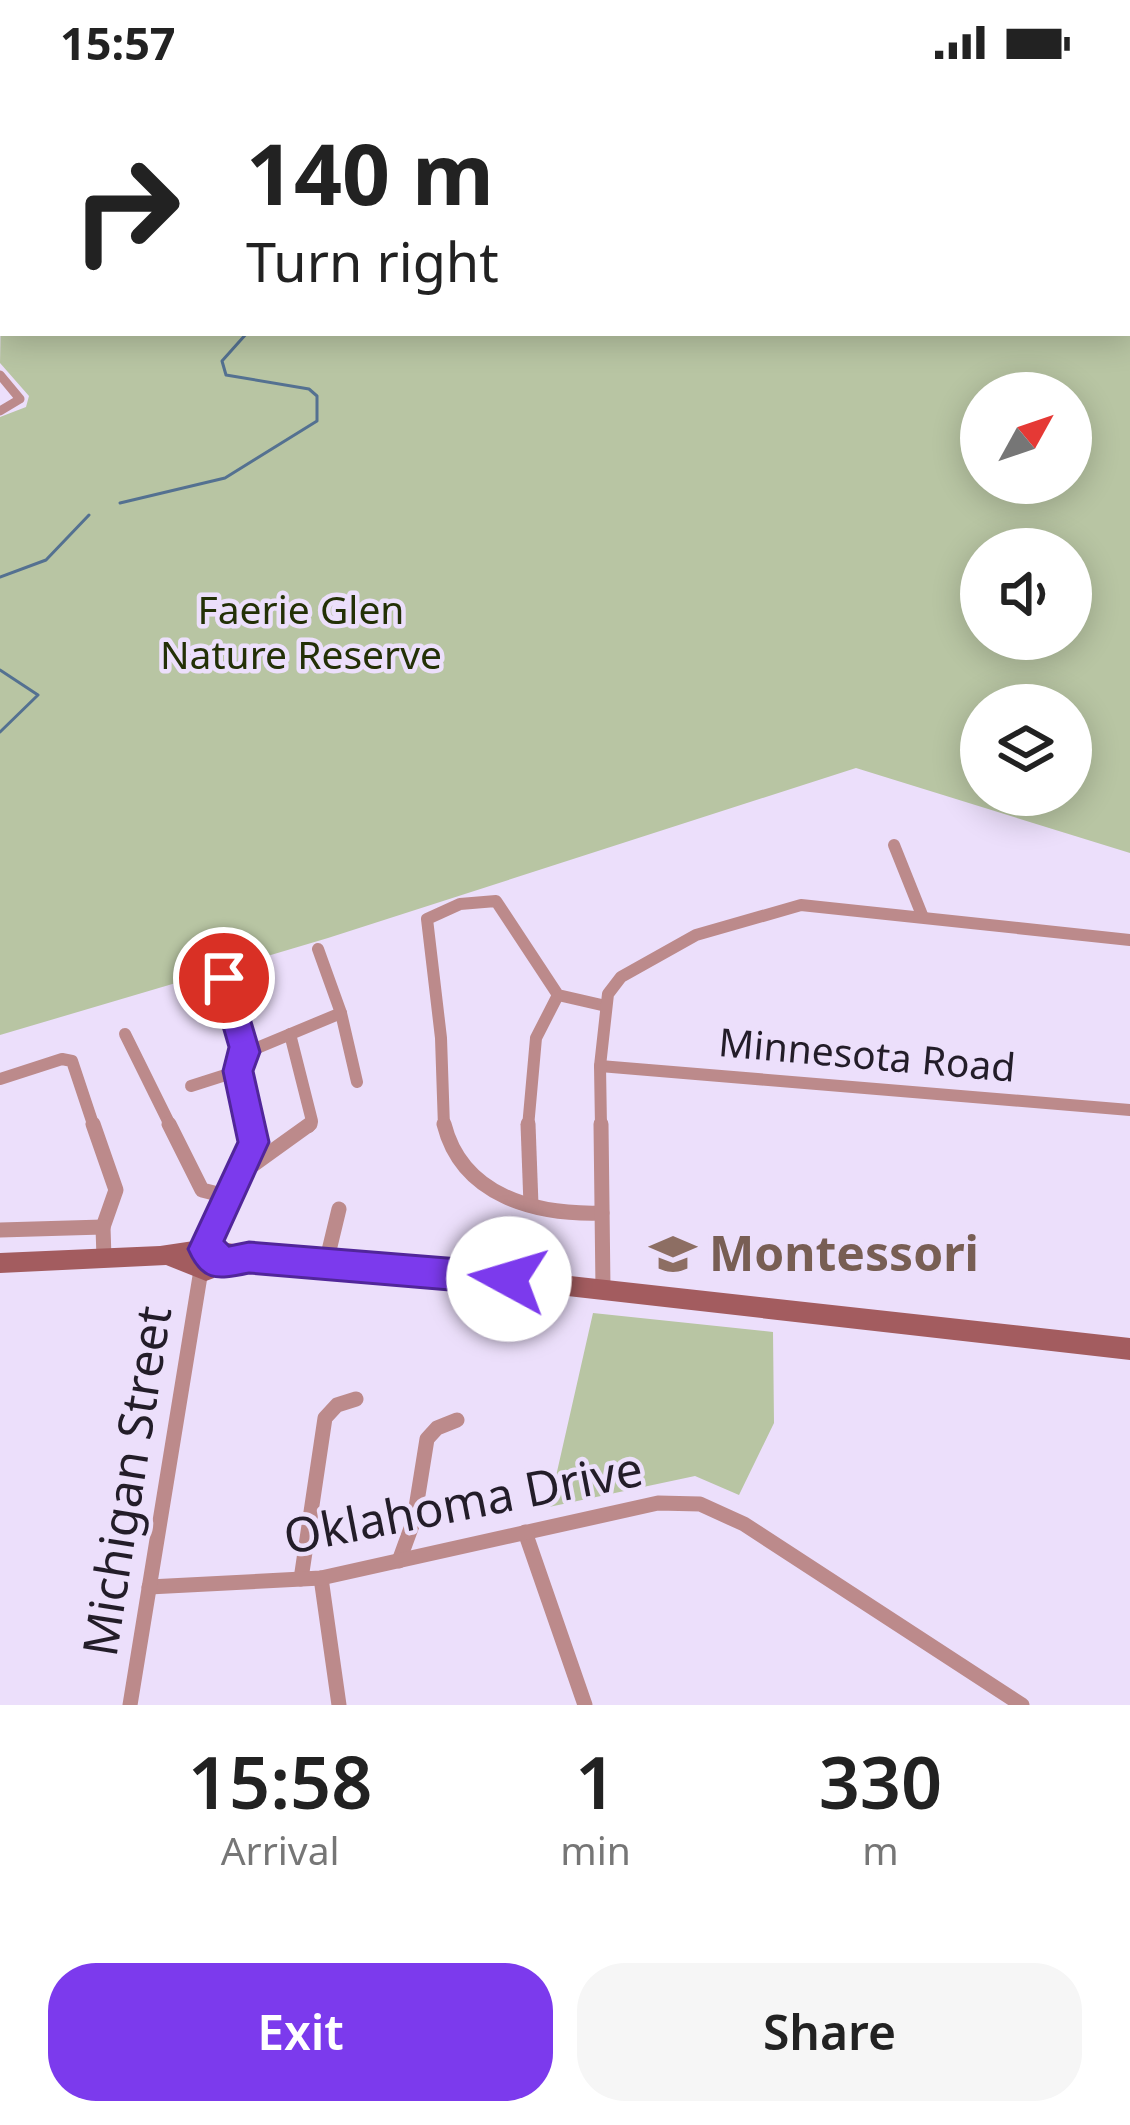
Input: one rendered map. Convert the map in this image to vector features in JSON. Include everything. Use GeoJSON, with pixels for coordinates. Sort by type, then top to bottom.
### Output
{"type":"FeatureCollection","features":[{"type":"Feature","properties":{"kind":"street"},"geometry":{"type":"LineString","coordinates":[[0,375],[20,400],[0,411]]}},
{"type":"Feature","properties":{"kind":"street"},"geometry":{"type":"LineString","coordinates":[[894,845],[922,915]]}},
{"type":"Feature","properties":{"kind":"street"},"geometry":{"type":"LineString","coordinates":[[602,1213],[579,1215],[531,1204],[480,1185],[445,1130],[443,1060],[427,919],[484,899],[496,901],[558,995],[606,1006]]}},
{"type":"Feature","properties":{"kind":"street"},"geometry":{"type":"LineString","coordinates":[[603,1289],[600,1066],[606,1006],[616,983],[634,969],[696,935],[816,904],[1130,940]]}},
{"type":"Feature","properties":{"kind":"street"},"geometry":{"type":"LineString","coordinates":[[318,949],[358,1082]]}},
{"type":"Feature","properties":{"kind":"street"},"geometry":{"type":"LineString","coordinates":[[224,978],[245,1052]]}},
{"type":"Feature","properties":{"kind":"street"},"geometry":{"type":"LineString","coordinates":[[531,1204],[531,1073],[538,1029],[558,995]]}},
{"type":"Feature","properties":{"kind":"street"},"geometry":{"type":"LineString","coordinates":[[191,1086],[238,1071],[238,1056],[245,1052],[341,1013]]}},
{"type":"Feature","properties":{"kind":"street"},"geometry":{"type":"LineString","coordinates":[[125,1034],[202,1190],[230,1197]]}},
{"type":"Feature","properties":{"kind":"street"},"geometry":{"type":"LineString","coordinates":[[240,1174],[307,1130],[312,1121],[290,1034]]}},
{"type":"Feature","properties":{"kind":"street"},"geometry":{"type":"LineString","coordinates":[[0,1079],[62,1059],[72,1061],[116,1190],[104,1226],[104,1258]]}},
{"type":"Feature","properties":{"kind":"street","name":"Minnesota Road"},"geometry":{"type":"LineString","coordinates":[[600,1066],[1130,1109]]}},
{"type":"Feature","properties":{"kind":"street","name":"Michigan Street"},"geometry":{"type":"LineString","coordinates":[[130,1705],[205,1258],[253,1142],[238,1071]]}},
{"type":"Feature","properties":{"kind":"street"},"geometry":{"type":"LineString","coordinates":[[326,1263],[339,1209]]}},
{"type":"Feature","properties":{"kind":"street"},"geometry":{"type":"LineString","coordinates":[[0,1230],[104,1226]]}},
{"type":"Feature","properties":{"kind":"street"},"geometry":{"type":"LineString","coordinates":[[0,1263],[249,1257],[603,1289],[1130,1349]]}},
{"type":"Feature","properties":{"kind":"street"},"geometry":{"type":"LineString","coordinates":[[339,1705],[311,1578],[325,1418],[337,1405],[356,1399]]}},
{"type":"Feature","properties":{"kind":"street"},"geometry":{"type":"LineString","coordinates":[[399,1561],[414,1520],[427,1439],[437,1428],[457,1420]]}},
{"type":"Feature","properties":{"kind":"street","name":"Oklahoma Drive"},"geometry":{"type":"LineString","coordinates":[[149,1587],[311,1578],[658,1503],[710,1507],[744,1524],[1022,1705]]}},
{"type":"Feature","properties":{"kind":"street"},"geometry":{"type":"LineString","coordinates":[[525,1532],[585,1705]]}},
{"type":"Feature","properties":{"kind":"green space","name":"Faerie Glen Nature Reserve"},"geometry":{"type":"Polygon","coordinates":[[[1,336],[1130,336],[1130,853],[1011,816],[1092,816],[1092,684],[960,684],[960,800],[856,768],[328,938],[0,1035],[0,417],[26,407],[29,396],[0,363],[1,336]]]}},
{"type":"Feature","properties":{"kind":"green space"},"geometry":{"type":"Polygon","coordinates":[[[593,1313],[773,1332],[774,1423],[739,1495],[695,1476],[549,1507],[593,1313]]]}},
{"type":"Feature","properties":{"kind":"waterway"},"geometry":{"type":"LineString","coordinates":[[120,503],[225,478],[317,421],[317,396],[309,389],[226,375],[222,361],[244,336]]}},
{"type":"Feature","properties":{"kind":"waterway"},"geometry":{"type":"LineString","coordinates":[[0,577],[46,560],[89,515]]}},
{"type":"Feature","properties":{"kind":"waterway"},"geometry":{"type":"LineString","coordinates":[[0,670],[38,695],[0,732]]}},
{"type":"Feature","properties":{"kind":"place","name":"Montessori"},"geometry":{"type":"Point","coordinates":[673,1254]}},
{"type":"Feature","properties":{"kind":"route"},"geometry":{"type":"LineString","coordinates":[[224,978],[245,1052],[237,1060],[253,1142],[204,1249],[216,1253],[215,1264],[249,1257],[509,1279]]}}]}
